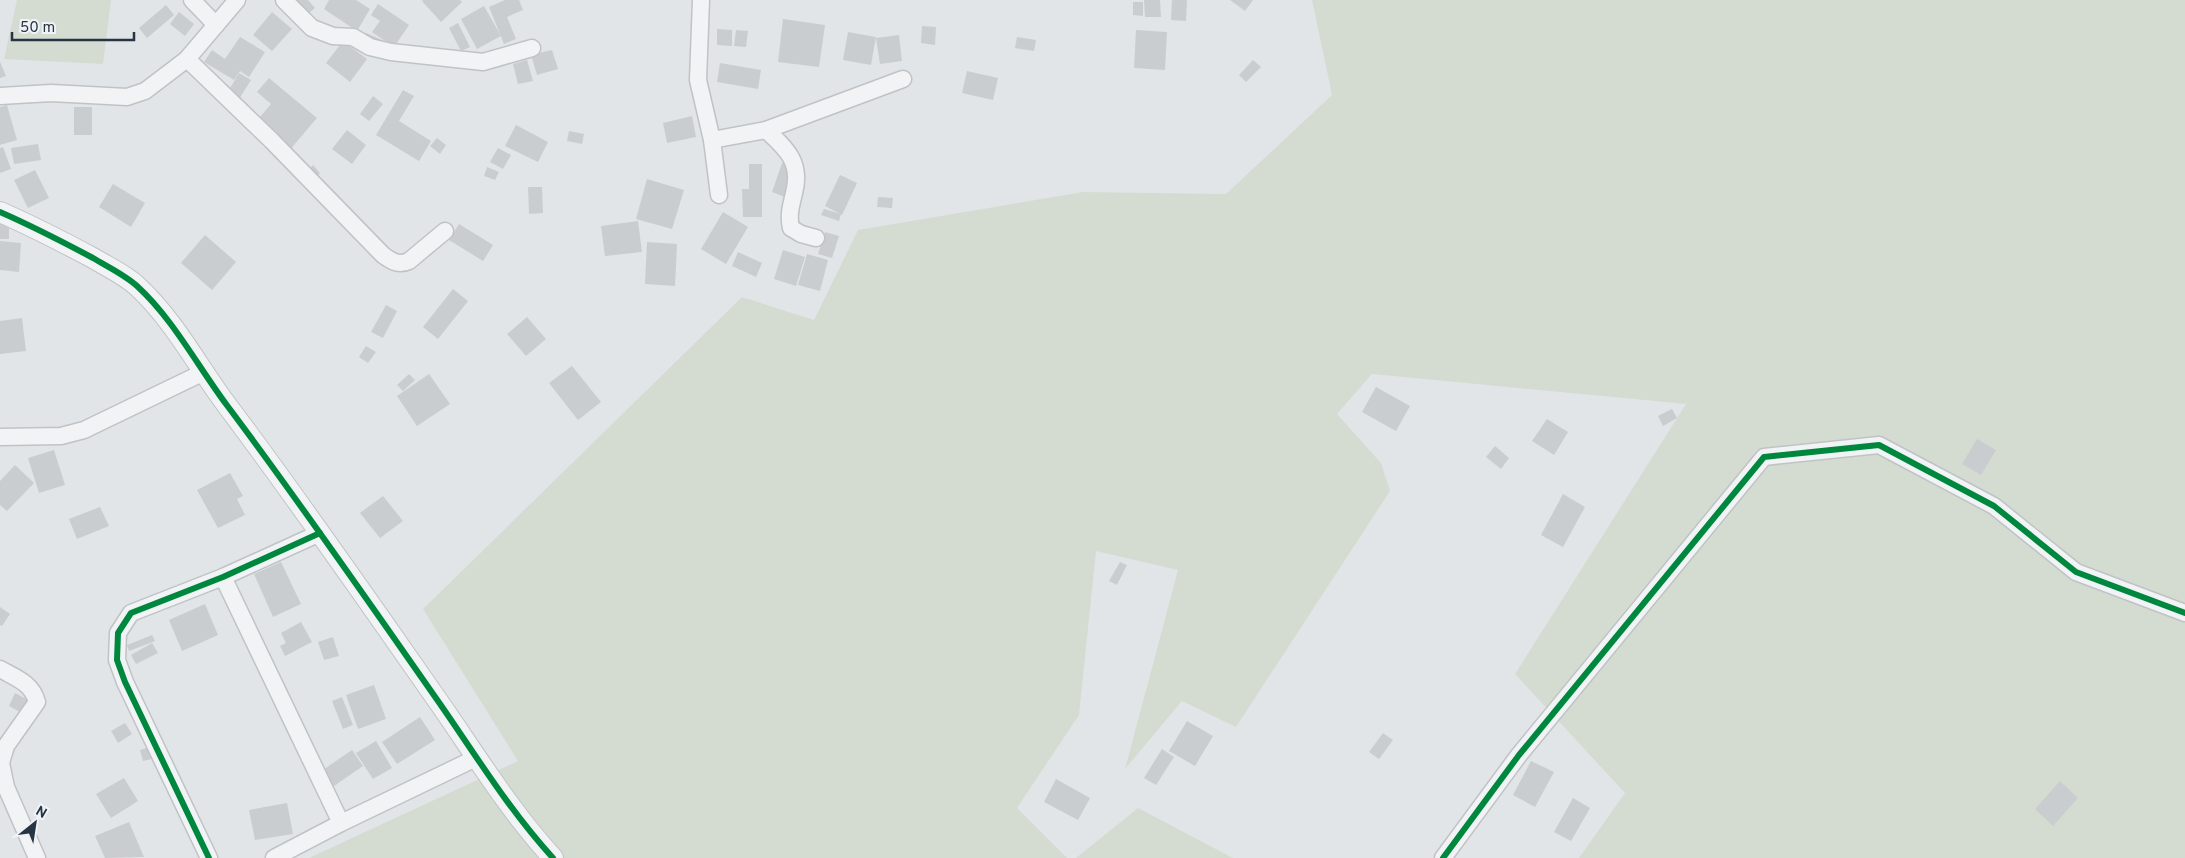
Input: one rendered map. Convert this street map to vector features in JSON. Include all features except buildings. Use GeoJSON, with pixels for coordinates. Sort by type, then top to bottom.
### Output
{"type":"FeatureCollection","features":[{"type":"Feature","properties":{"kind":"street"},"geometry":{"type":"LineString","coordinates":[[192,0],[216,24]]}},
{"type":"Feature","properties":{"kind":"street"},"geometry":{"type":"LineString","coordinates":[[0,96],[51,93],[127,96],[146,91],[187,59],[237,0]]}},
{"type":"Feature","properties":{"kind":"street"},"geometry":{"type":"LineString","coordinates":[[284,0],[312,28],[333,36],[353,37],[370,47],[390,52],[483,62],[532,48]]}},
{"type":"Feature","properties":{"kind":"street"},"geometry":{"type":"LineString","coordinates":[[701,0],[698,80],[712,140],[719,195]]}},
{"type":"Feature","properties":{"kind":"street"},"geometry":{"type":"LineString","coordinates":[[187,59],[272,141],[382,255],[402,264],[409,261],[445,231]]}},
{"type":"Feature","properties":{"kind":"street"},"geometry":{"type":"LineString","coordinates":[[712,140],[766,130],[903,79]]}},
{"type":"Feature","properties":{"kind":"street"},"geometry":{"type":"LineString","coordinates":[[766,130],[794,160],[796,184],[788,216],[791,228],[801,234],[816,238]]}},
{"type":"Feature","properties":{"kind":"street"},"geometry":{"type":"LineString","coordinates":[[0,212],[79,251],[136,285],[166,319],[202,373],[320,533],[476,758],[533,836],[553,858]]}},
{"type":"Feature","properties":{"kind":"street"},"geometry":{"type":"LineString","coordinates":[[0,437],[61,436],[84,430],[202,373]]}},
{"type":"Feature","properties":{"kind":"street"},"geometry":{"type":"LineString","coordinates":[[1443,858],[1519,755],[1764,457],[1879,445],[1994,506],[2076,572],[2185,613]]}},
{"type":"Feature","properties":{"kind":"street"},"geometry":{"type":"LineString","coordinates":[[209,858],[125,682],[117,660],[118,632],[131,613],[223,576],[320,533]]}},
{"type":"Feature","properties":{"kind":"street"},"geometry":{"type":"LineString","coordinates":[[223,576],[341,823]]}},
{"type":"Feature","properties":{"kind":"street"},"geometry":{"type":"LineString","coordinates":[[0,669],[24,682],[34,692],[37,702],[6,746],[1,763],[6,788],[37,858]]}},
{"type":"Feature","properties":{"kind":"street"},"geometry":{"type":"LineString","coordinates":[[274,858],[341,823],[476,758]]}},
{"type":"Feature","properties":{"kind":"shaded area"},"geometry":{"type":"Polygon","coordinates":[[[17,0],[111,0],[103,64],[4,59],[17,0]]]}},
{"type":"Feature","properties":{"kind":"shaded area"},"geometry":{"type":"Polygon","coordinates":[[[1312,0],[2185,0],[2185,858],[1579,858],[1625,793],[1515,674],[1686,404],[1372,374],[1337,414],[1381,463],[1390,491],[1236,727],[1182,701],[1125,769],[1178,570],[1096,551],[1079,715],[1017,808],[1067,858],[309,858],[518,761],[423,609],[742,297],[814,320],[858,230],[1083,192],[1226,194],[1332,95],[1312,0]]]}},
{"type":"Feature","properties":{"kind":"shaded area"},"geometry":{"type":"Polygon","coordinates":[[[1138,808],[1233,858],[1076,858],[1138,808]]]}},
{"type":"Feature","properties":{"kind":"cycle path"},"geometry":{"type":"LineString","coordinates":[[0,212],[59,240],[122,275],[137,286],[162,313],[333,551],[507,801],[553,858]]}},
{"type":"Feature","properties":{"kind":"cycle path"},"geometry":{"type":"LineString","coordinates":[[1443,858],[1519,755],[1764,457],[1879,445],[1994,506],[2076,572],[2185,613]]}},
{"type":"Feature","properties":{"kind":"cycle path"},"geometry":{"type":"LineString","coordinates":[[209,858],[125,682],[117,660],[118,633],[131,613],[223,577],[320,533]]}}]}
